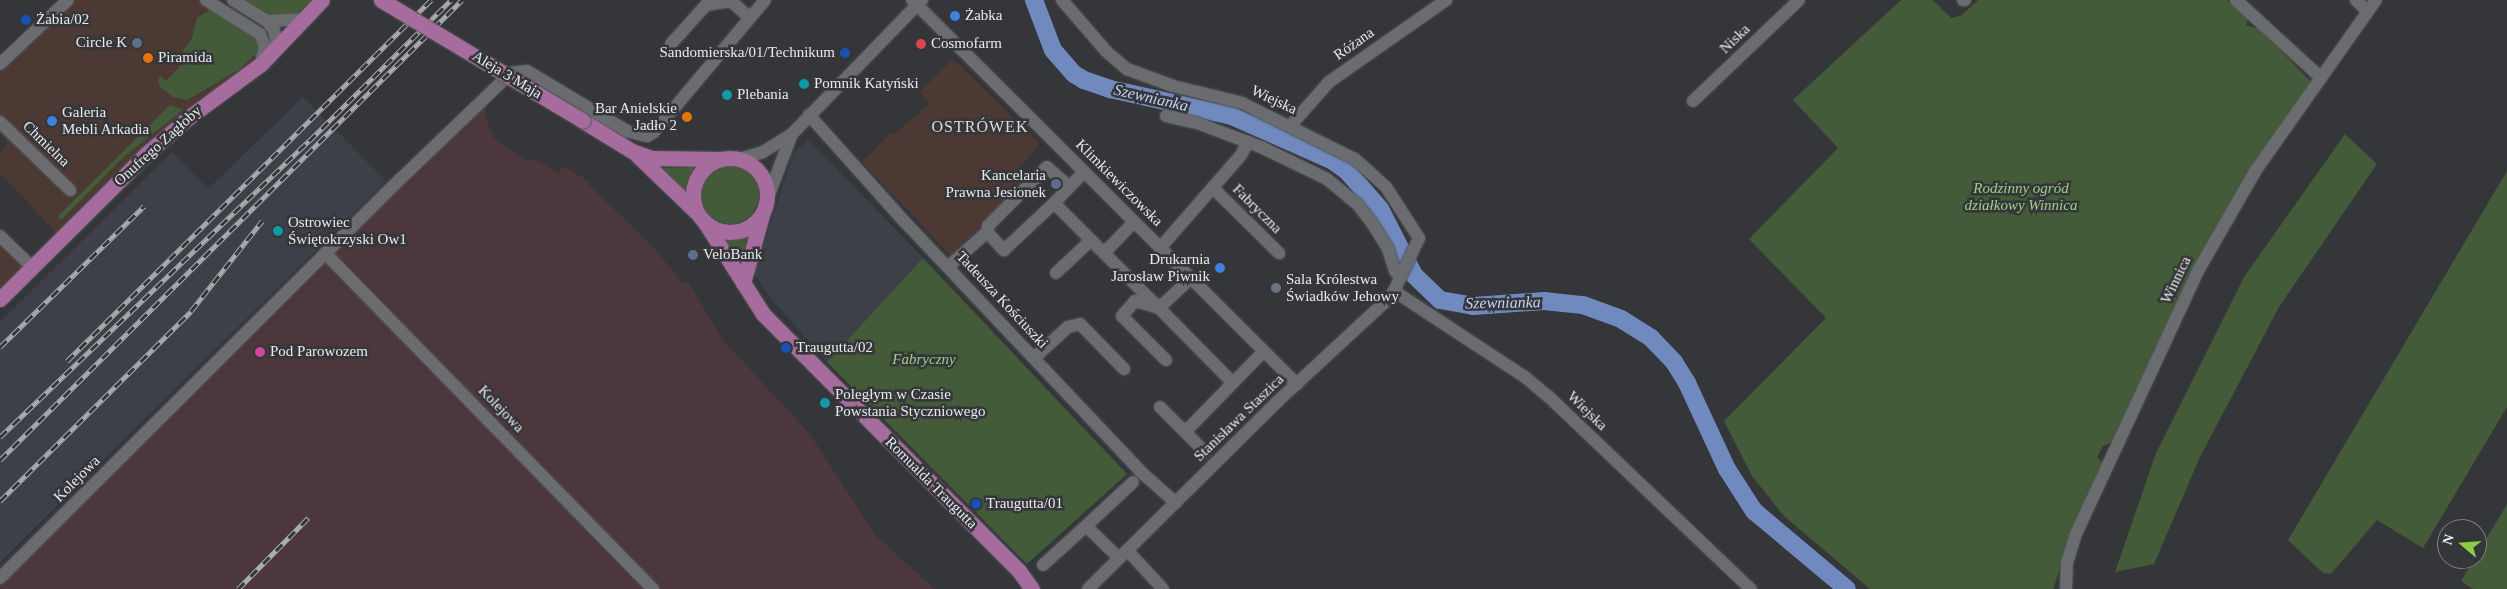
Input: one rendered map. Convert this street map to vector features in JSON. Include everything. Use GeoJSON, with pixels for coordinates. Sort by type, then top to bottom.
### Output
{"type":"FeatureCollection","features":[{"type":"Feature","properties":{"kind":"main road","name":"Onufrego Zagłoby"},"geometry":{"type":"LineString","coordinates":[[0,299],[166,136],[261,64],[308,19],[322,0]]}},
{"type":"Feature","properties":{"kind":"main road","name":"Aleja 3 Maja"},"geometry":{"type":"LineString","coordinates":[[381,0],[632,151],[700,217]]}},
{"type":"Feature","properties":{"kind":"main road","name":"Aleja 3 Maja"},"geometry":{"type":"LineString","coordinates":[[632,151],[660,160],[720,159]]}},
{"type":"Feature","properties":{"kind":"main road"},"geometry":{"type":"LineString","coordinates":[[743,283],[765,206],[767,192],[762,177],[751,164],[739,159],[720,159],[705,167],[695,180],[693,196],[700,217],[723,231],[740,230],[754,222],[765,206]]}},
{"type":"Feature","properties":{"kind":"main road","name":"Romualda Traugutta"},"geometry":{"type":"LineString","coordinates":[[700,217],[771,322],[1019,571],[1043,589]]}},
{"type":"Feature","properties":{"kind":"main road","name":"Romualda Traugutta"},"geometry":{"type":"LineString","coordinates":[[1019,571],[1032,589]]}},
{"type":"Feature","properties":{"kind":"street"},"geometry":{"type":"LineString","coordinates":[[0,64],[68,0]]}},
{"type":"Feature","properties":{"kind":"street"},"geometry":{"type":"LineString","coordinates":[[206,0],[260,34],[265,46],[261,64]]}},
{"type":"Feature","properties":{"kind":"street"},"geometry":{"type":"LineString","coordinates":[[233,0],[267,21],[274,30],[278,48]]}},
{"type":"Feature","properties":{"kind":"street"},"geometry":{"type":"LineString","coordinates":[[671,44],[706,5],[731,0],[750,18],[765,0]]}},
{"type":"Feature","properties":{"kind":"street","name":"Wiejska"},"geometry":{"type":"LineString","coordinates":[[1062,0],[1106,51],[1133,72],[1242,103],[1346,153],[1377,176],[1418,233],[1417,244],[1394,291],[1525,377],[1548,396],[1752,589]]}},
{"type":"Feature","properties":{"kind":"street","name":"Różana"},"geometry":{"type":"LineString","coordinates":[[1291,126],[1329,82],[1446,0]]}},
{"type":"Feature","properties":{"kind":"street","name":"Niska"},"geometry":{"type":"LineString","coordinates":[[1693,102],[1799,0]]}},
{"type":"Feature","properties":{"kind":"street"},"geometry":{"type":"LineString","coordinates":[[2236,0],[2321,78]]}},
{"type":"Feature","properties":{"kind":"street"},"geometry":{"type":"LineString","coordinates":[[2356,0],[2367,12]]}},
{"type":"Feature","properties":{"kind":"street","name":"Winnica"},"geometry":{"type":"LineString","coordinates":[[2066,589],[2067,563],[2075,536],[2200,269],[2256,170],[2376,0]]}},
{"type":"Feature","properties":{"kind":"street"},"geometry":{"type":"LineString","coordinates":[[739,159],[763,152],[792,134],[917,2]]}},
{"type":"Feature","properties":{"kind":"street","name":"Klimkiewiczowska"},"geometry":{"type":"LineString","coordinates":[[917,2],[1084,172],[1298,384]]}},
{"type":"Feature","properties":{"kind":"street","name":"Kolejowa"},"geometry":{"type":"LineString","coordinates":[[0,578],[325,253],[515,71],[532,74],[627,131],[647,136],[654,132],[750,18]]}},
{"type":"Feature","properties":{"kind":"street"},"geometry":{"type":"LineString","coordinates":[[267,21],[308,19]]}},
{"type":"Feature","properties":{"kind":"street","name":"Tadeusza Kościuszki"},"geometry":{"type":"LineString","coordinates":[[809,115],[948,267],[1140,471],[1176,503]]}},
{"type":"Feature","properties":{"kind":"street"},"geometry":{"type":"LineString","coordinates":[[1166,116],[1248,142],[1327,179],[1358,205],[1388,249],[1395,271],[1401,276]]}},
{"type":"Feature","properties":{"kind":"street","name":"Chmielna"},"geometry":{"type":"LineString","coordinates":[[0,122],[70,190]]}},
{"type":"Feature","properties":{"kind":"street"},"geometry":{"type":"LineString","coordinates":[[765,206],[792,134]]}},
{"type":"Feature","properties":{"kind":"street","name":"Fabryczna"},"geometry":{"type":"LineString","coordinates":[[1160,248],[1241,155],[1248,142]]}},
{"type":"Feature","properties":{"kind":"street"},"geometry":{"type":"LineString","coordinates":[[948,267],[987,232],[988,226],[1047,167],[1069,187]]}},
{"type":"Feature","properties":{"kind":"street"},"geometry":{"type":"LineString","coordinates":[[987,232],[1004,250],[1084,172]]}},
{"type":"Feature","properties":{"kind":"street","name":"Fabryczna"},"geometry":{"type":"LineString","coordinates":[[1213,188],[1279,253]]}},
{"type":"Feature","properties":{"kind":"street"},"geometry":{"type":"LineString","coordinates":[[1054,203],[1233,383]]}},
{"type":"Feature","properties":{"kind":"street"},"geometry":{"type":"LineString","coordinates":[[1104,253],[1134,222]]}},
{"type":"Feature","properties":{"kind":"street"},"geometry":{"type":"LineString","coordinates":[[0,236],[32,267]]}},
{"type":"Feature","properties":{"kind":"street"},"geometry":{"type":"LineString","coordinates":[[1056,273],[1091,240]]}},
{"type":"Feature","properties":{"kind":"street","name":"Kolejowa"},"geometry":{"type":"LineString","coordinates":[[325,253],[653,589]]}},
{"type":"Feature","properties":{"kind":"street"},"geometry":{"type":"LineString","coordinates":[[1159,308],[1191,278]]}},
{"type":"Feature","properties":{"kind":"street","name":"Stanisława Staszica"},"geometry":{"type":"LineString","coordinates":[[1088,589],[1394,291]]}},
{"type":"Feature","properties":{"kind":"street"},"geometry":{"type":"LineString","coordinates":[[1159,308],[1135,301],[1122,316],[1166,360]]}},
{"type":"Feature","properties":{"kind":"street"},"geometry":{"type":"LineString","coordinates":[[1034,358],[1068,327],[1080,324],[1124,369]]}},
{"type":"Feature","properties":{"kind":"street"},"geometry":{"type":"LineString","coordinates":[[1185,432],[1264,351]]}},
{"type":"Feature","properties":{"kind":"street"},"geometry":{"type":"LineString","coordinates":[[1160,407],[1205,452]]}},
{"type":"Feature","properties":{"kind":"street"},"geometry":{"type":"LineString","coordinates":[[1043,565],[1133,482]]}},
{"type":"Feature","properties":{"kind":"street"},"geometry":{"type":"LineString","coordinates":[[1086,526],[1123,554],[1162,589]]}},
{"type":"Feature","properties":{"kind":"street","name":"Stanisława Staszica"},"geometry":{"type":"LineString","coordinates":[[1098,589],[1109,569]]}},
{"type":"Feature","properties":{"kind":"shaded area"},"geometry":{"type":"Polygon","coordinates":[[[75,0],[206,0],[265,43],[246,76],[61,238],[0,173],[0,153],[8,144],[0,133],[0,64],[36,39],[75,0]]]}},
{"type":"Feature","properties":{"kind":"shaded area"},"geometry":{"type":"Polygon","coordinates":[[[953,59],[1040,144],[1015,172],[1025,183],[951,256],[862,162],[891,132],[894,135],[930,103],[920,92],[953,59]]]}},
{"type":"Feature","properties":{"kind":"shaded area"},"geometry":{"type":"Polygon","coordinates":[[[491,92],[484,114],[494,138],[526,161],[534,159],[558,173],[564,166],[590,182],[589,185],[652,246],[682,282],[689,283],[722,339],[809,433],[877,537],[935,589],[0,589],[0,578],[491,92]]]}},
{"type":"Feature","properties":{"kind":"shaded area"},"geometry":{"type":"Polygon","coordinates":[[[303,97],[386,181],[0,562],[0,322],[172,152],[208,189],[303,97]]]}},
{"type":"Feature","properties":{"kind":"shaded area"},"geometry":{"type":"Polygon","coordinates":[[[808,139],[923,258],[827,362],[774,302],[754,274],[793,155],[808,139]]]}},
{"type":"Feature","properties":{"kind":"shaded area"},"geometry":{"type":"Polygon","coordinates":[[[0,236],[32,267],[0,299],[0,236]]]}},
{"type":"Feature","properties":{"kind":"green space"},"geometry":{"type":"Polygon","coordinates":[[[239,0],[312,0],[299,14],[277,19],[239,0]]]}},
{"type":"Feature","properties":{"kind":"green space","name":"Rodzinny ogród działkowy Winnica"},"geometry":{"type":"Polygon","coordinates":[[[1901,0],[1933,0],[1951,18],[1962,15],[1978,0],[2227,0],[2248,19],[2246,25],[2260,29],[2311,82],[2252,167],[2112,442],[2103,446],[2097,457],[2102,463],[2077,520],[2053,589],[1870,589],[1784,516],[1752,476],[1724,421],[1826,318],[1749,239],[1838,148],[1793,100],[1901,0]]]}},
{"type":"Feature","properties":{"kind":"green space"},"geometry":{"type":"Polygon","coordinates":[[[212,9],[257,31],[261,64],[254,55],[240,69],[187,100],[173,97],[160,87],[158,80],[160,76],[166,81],[186,60],[181,54],[192,38],[197,18],[212,9]]]}},
{"type":"Feature","properties":{"kind":"green space"},"geometry":{"type":"Polygon","coordinates":[[[170,105],[183,110],[125,156],[61,220],[58,216],[170,105]]]}},
{"type":"Feature","properties":{"kind":"green space"},"geometry":{"type":"Polygon","coordinates":[[[2345,134],[2377,164],[2279,307],[2200,457],[2154,564],[2115,572],[2156,453],[2244,277],[2345,134]]]}},
{"type":"Feature","properties":{"kind":"green space"},"geometry":{"type":"Polygon","coordinates":[[[730,166],[741,168],[754,179],[759,195],[757,206],[746,219],[730,224],[719,222],[706,211],[701,195],[703,184],[714,171],[730,166]]]}},
{"type":"Feature","properties":{"kind":"green space"},"geometry":{"type":"Polygon","coordinates":[[[696,167],[689,177],[686,192],[660,168],[696,167]]]}},
{"type":"Feature","properties":{"kind":"green space"},"geometry":{"type":"Polygon","coordinates":[[[2507,171],[2507,407],[2440,519],[2437,519],[2437,524],[2423,548],[2377,520],[2331,574],[2323,573],[2288,540],[2507,171]]]}},
{"type":"Feature","properties":{"kind":"green space"},"geometry":{"type":"Polygon","coordinates":[[[748,235],[740,263],[724,238],[748,235]]]}},
{"type":"Feature","properties":{"kind":"green space","name":"Fabryczny"},"geometry":{"type":"Polygon","coordinates":[[[923,258],[1127,474],[1027,564],[827,362],[923,258]]]}},
{"type":"Feature","properties":{"kind":"green space"},"geometry":{"type":"Polygon","coordinates":[[[2507,504],[2507,589],[2473,589],[2461,581],[2468,569],[2487,569],[2487,537],[2507,504]]]}},
{"type":"Feature","properties":{"kind":"waterway","name":"Szewnianka"},"geometry":{"type":"LineString","coordinates":[[1034,0],[1053,50],[1074,74],[1084,80],[1110,89],[1232,116],[1333,161],[1347,171],[1380,209],[1414,275],[1440,300],[1473,306],[1544,301],[1583,305],[1621,319],[1651,338],[1674,362],[1687,383],[1727,469],[1754,511],[1847,589]]}},
{"type":"Feature","properties":{"kind":"railway"},"geometry":{"type":"LineString","coordinates":[[67,361],[431,0]]}},
{"type":"Feature","properties":{"kind":"railway"},"geometry":{"type":"LineString","coordinates":[[0,437],[309,141],[451,0]]}},
{"type":"Feature","properties":{"kind":"railway"},"geometry":{"type":"LineString","coordinates":[[0,460],[462,0]]}},
{"type":"Feature","properties":{"kind":"railway"},"geometry":{"type":"LineString","coordinates":[[0,347],[144,206]]}},
{"type":"Feature","properties":{"kind":"railway"},"geometry":{"type":"LineString","coordinates":[[0,501],[191,311],[262,221]]}},
{"type":"Feature","properties":{"kind":"railway"},"geometry":{"type":"LineString","coordinates":[[238,589],[308,518]]}},
{"type":"Feature","properties":{"kind":"place","name":"Żabka"},"geometry":{"type":"Point","coordinates":[955,16]}},
{"type":"Feature","properties":{"kind":"place","name":"Żabia/02"},"geometry":{"type":"Point","coordinates":[26,20]}},
{"type":"Feature","properties":{"kind":"place","name":"Circle K"},"geometry":{"type":"Point","coordinates":[137,43]}},
{"type":"Feature","properties":{"kind":"place","name":"Cosmofarm"},"geometry":{"type":"Point","coordinates":[921,44]}},
{"type":"Feature","properties":{"kind":"place","name":"Sandomierska/01/Technikum"},"geometry":{"type":"Point","coordinates":[845,53]}},
{"type":"Feature","properties":{"kind":"place","name":"Piramida"},"geometry":{"type":"Point","coordinates":[148,58]}},
{"type":"Feature","properties":{"kind":"place","name":"Pomnik Katyński"},"geometry":{"type":"Point","coordinates":[804,84]}},
{"type":"Feature","properties":{"kind":"place","name":"Plebania"},"geometry":{"type":"Point","coordinates":[727,95]}},
{"type":"Feature","properties":{"kind":"place","name":"Bar Anielskie Jadło 2"},"geometry":{"type":"Point","coordinates":[687,117]}},
{"type":"Feature","properties":{"kind":"place","name":"Galeria Mebli Arkadia"},"geometry":{"type":"Point","coordinates":[52,121]}},
{"type":"Feature","properties":{"kind":"place","name":"Kancelaria Prawna Jesionek"},"geometry":{"type":"Point","coordinates":[1056,184]}},
{"type":"Feature","properties":{"kind":"place","name":"Ostrowiec Świętokrzyski Ow1"},"geometry":{"type":"Point","coordinates":[278,231]}},
{"type":"Feature","properties":{"kind":"place","name":"VeloBank"},"geometry":{"type":"Point","coordinates":[693,255]}},
{"type":"Feature","properties":{"kind":"place","name":"Drukarnia Jarosław Piwnik"},"geometry":{"type":"Point","coordinates":[1220,268]}},
{"type":"Feature","properties":{"kind":"place","name":"Sala Królestwa Świadków Jehowy"},"geometry":{"type":"Point","coordinates":[1276,288]}},
{"type":"Feature","properties":{"kind":"place","name":"Traugutta/02"},"geometry":{"type":"Point","coordinates":[786,348]}},
{"type":"Feature","properties":{"kind":"place","name":"Pod Parowozem"},"geometry":{"type":"Point","coordinates":[260,352]}},
{"type":"Feature","properties":{"kind":"place","name":"Poległym w Czasie Powstania Styczniowego"},"geometry":{"type":"Point","coordinates":[825,403]}},
{"type":"Feature","properties":{"kind":"place","name":"Traugutta/01"},"geometry":{"type":"Point","coordinates":[976,504]}},
{"type":"Feature","properties":{"kind":"district","name":"OSTRÓWEK"},"geometry":{"type":"Point","coordinates":[980,127]}}]}
